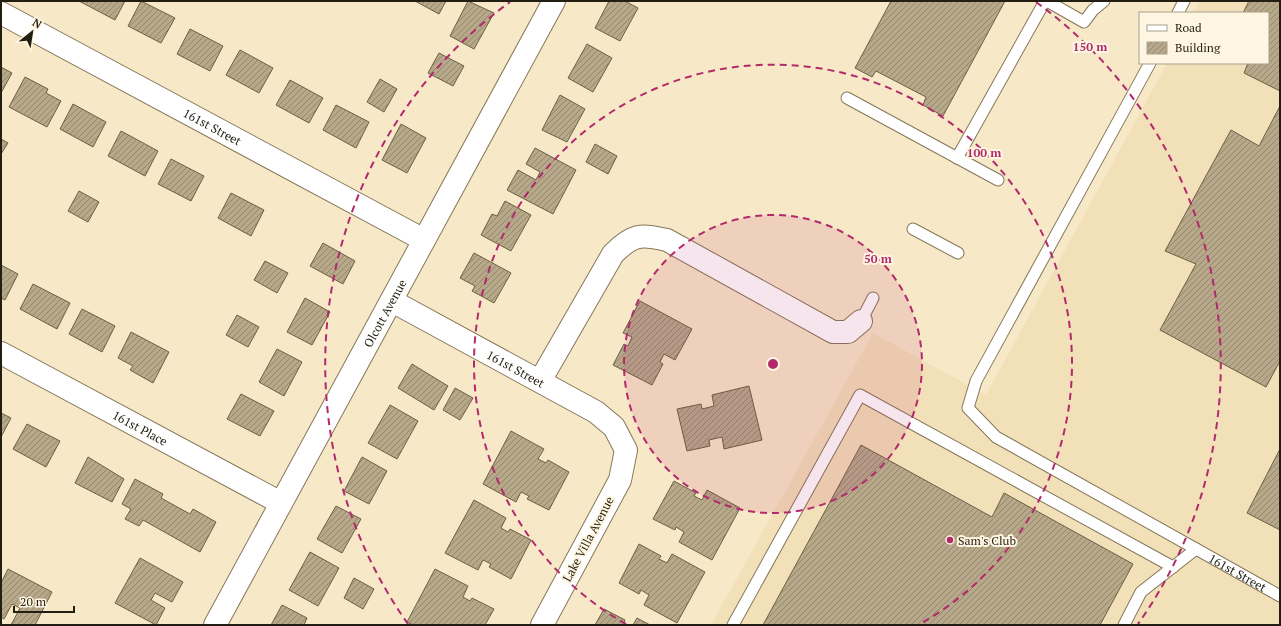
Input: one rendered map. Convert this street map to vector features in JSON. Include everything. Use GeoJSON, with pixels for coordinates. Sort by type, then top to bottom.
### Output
{"type":"FeatureCollection","features":[{"type":"Feature","properties":{"kind":"street","name":"Olcott Avenue"},"geometry":{"type":"LineString","coordinates":[[215,625],[554,1]]}},
{"type":"Feature","properties":{"kind":"street","name":"161st Street"},"geometry":{"type":"LineString","coordinates":[[1,13],[424,240]]}},
{"type":"Feature","properties":{"kind":"street"},"geometry":{"type":"LineString","coordinates":[[540,382],[613,254],[626,241],[646,236],[667,240],[833,332],[848,332],[861,322]]}},
{"type":"Feature","properties":{"kind":"street","name":"161st Street"},"geometry":{"type":"LineString","coordinates":[[392,301],[596,412],[614,427],[626,450]]}},
{"type":"Feature","properties":{"kind":"street","name":"161st Place"},"geometry":{"type":"LineString","coordinates":[[1,353],[281,503]]}},
{"type":"Feature","properties":{"kind":"street","name":"Lake Villa Avenue"},"geometry":{"type":"LineString","coordinates":[[542,625],[620,480],[626,450]]}},
{"type":"Feature","properties":{"kind":"lane"},"geometry":{"type":"LineString","coordinates":[[957,158],[1046,1],[1084,22],[1093,10],[1104,1]]}},
{"type":"Feature","properties":{"kind":"lane"},"geometry":{"type":"LineString","coordinates":[[1178,12],[1184,1]]}},
{"type":"Feature","properties":{"kind":"lane","name":"161st Street"},"geometry":{"type":"LineString","coordinates":[[1149,64],[976,381],[968,408],[996,437],[1280,596]]}},
{"type":"Feature","properties":{"kind":"lane"},"geometry":{"type":"LineString","coordinates":[[847,98],[998,180]]}},
{"type":"Feature","properties":{"kind":"lane"},"geometry":{"type":"LineString","coordinates":[[913,229],[958,253]]}},
{"type":"Feature","properties":{"kind":"lane"},"geometry":{"type":"LineString","coordinates":[[861,322],[874,298]]}},
{"type":"Feature","properties":{"kind":"lane"},"geometry":{"type":"LineString","coordinates":[[733,625],[860,395],[1174,567]]}},
{"type":"Feature","properties":{"kind":"lane"},"geometry":{"type":"LineString","coordinates":[[1124,625],[1141,592],[1196,549]]}},
{"type":"Feature","properties":{"kind":"shaded area"},"geometry":{"type":"Polygon","coordinates":[[[1200,1],[1280,1],[1280,625],[711,625],[873,333],[986,395],[1166,64],[1269,64],[1269,12],[1194,12],[1200,1]]]}},
{"type":"Feature","properties":{"kind":"building"},"geometry":{"type":"Polygon","coordinates":[[[79,1],[125,1],[115,20],[79,1]]]}},
{"type":"Feature","properties":{"kind":"building"},"geometry":{"type":"Polygon","coordinates":[[[141,1],[175,18],[161,43],[128,26],[141,1]]]}},
{"type":"Feature","properties":{"kind":"building"},"geometry":{"type":"Polygon","coordinates":[[[415,1],[446,1],[439,14],[415,1]]]}},
{"type":"Feature","properties":{"kind":"building"},"geometry":{"type":"Polygon","coordinates":[[[468,1],[494,13],[474,49],[450,36],[468,1]]]}},
{"type":"Feature","properties":{"kind":"building"},"geometry":{"type":"Polygon","coordinates":[[[609,1],[625,1],[638,8],[620,41],[595,28],[609,1]]]}},
{"type":"Feature","properties":{"kind":"building"},"geometry":{"type":"Polygon","coordinates":[[[891,1],[1005,1],[943,116],[923,105],[926,97],[876,71],[872,77],[855,68],[891,1]]]}},
{"type":"Feature","properties":{"kind":"building"},"geometry":{"type":"Polygon","coordinates":[[[1249,1],[1280,1],[1280,91],[1244,73],[1248,64],[1269,64],[1269,12],[1244,12],[1249,1]]]}},
{"type":"Feature","properties":{"kind":"building"},"geometry":{"type":"Polygon","coordinates":[[[190,29],[223,46],[210,71],[177,54],[190,29]]]}},
{"type":"Feature","properties":{"kind":"building"},"geometry":{"type":"Polygon","coordinates":[[[587,44],[612,58],[593,92],[568,78],[587,44]]]}},
{"type":"Feature","properties":{"kind":"building"},"geometry":{"type":"Polygon","coordinates":[[[240,50],[273,68],[259,93],[226,75],[240,50]]]}},
{"type":"Feature","properties":{"kind":"building"},"geometry":{"type":"Polygon","coordinates":[[[439,53],[464,66],[453,86],[428,73],[439,53]]]}},
{"type":"Feature","properties":{"kind":"building"},"geometry":{"type":"Polygon","coordinates":[[[1,67],[12,73],[1,93],[1,67]]]}},
{"type":"Feature","properties":{"kind":"building"},"geometry":{"type":"Polygon","coordinates":[[[25,77],[48,89],[46,93],[61,101],[47,127],[9,107],[25,77]]]}},
{"type":"Feature","properties":{"kind":"building"},"geometry":{"type":"Polygon","coordinates":[[[380,79],[397,89],[384,112],[367,102],[380,79]]]}},
{"type":"Feature","properties":{"kind":"building"},"geometry":{"type":"Polygon","coordinates":[[[290,80],[323,98],[309,123],[276,105],[290,80]]]}},
{"type":"Feature","properties":{"kind":"building"},"geometry":{"type":"Polygon","coordinates":[[[560,95],[585,109],[567,142],[542,130],[560,95]]]}},
{"type":"Feature","properties":{"kind":"building"},"geometry":{"type":"Polygon","coordinates":[[[73,104],[106,122],[93,147],[60,129],[73,104]]]}},
{"type":"Feature","properties":{"kind":"building"},"geometry":{"type":"Polygon","coordinates":[[[336,105],[369,122],[356,148],[323,130],[336,105]]]}},
{"type":"Feature","properties":{"kind":"building"},"geometry":{"type":"Polygon","coordinates":[[[1280,106],[1280,361],[1266,387],[1160,330],[1196,264],[1165,251],[1231,130],[1259,146],[1280,106]]]}},
{"type":"Feature","properties":{"kind":"building"},"geometry":{"type":"Polygon","coordinates":[[[401,124],[426,138],[407,173],[382,160],[401,124]]]}},
{"type":"Feature","properties":{"kind":"building"},"geometry":{"type":"Polygon","coordinates":[[[121,131],[158,151],[145,176],[108,156],[121,131]]]}},
{"type":"Feature","properties":{"kind":"building"},"geometry":{"type":"Polygon","coordinates":[[[1,139],[8,143],[1,154],[1,139]]]}},
{"type":"Feature","properties":{"kind":"building"},"geometry":{"type":"Polygon","coordinates":[[[595,144],[617,156],[608,174],[586,162],[595,144]]]}},
{"type":"Feature","properties":{"kind":"building"},"geometry":{"type":"Polygon","coordinates":[[[535,148],[576,170],[553,214],[507,190],[518,170],[536,180],[540,172],[526,164],[535,148]]]}},
{"type":"Feature","properties":{"kind":"building"},"geometry":{"type":"Polygon","coordinates":[[[171,159],[204,176],[191,201],[158,184],[171,159]]]}},
{"type":"Feature","properties":{"kind":"building"},"geometry":{"type":"Polygon","coordinates":[[[79,191],[99,202],[88,222],[68,211],[79,191]]]}},
{"type":"Feature","properties":{"kind":"building"},"geometry":{"type":"Polygon","coordinates":[[[231,193],[264,210],[251,236],[218,218],[231,193]]]}},
{"type":"Feature","properties":{"kind":"building"},"geometry":{"type":"Polygon","coordinates":[[[505,201],[531,215],[511,251],[481,235],[492,214],[497,216],[505,201]]]}},
{"type":"Feature","properties":{"kind":"building"},"geometry":{"type":"Polygon","coordinates":[[[323,243],[355,261],[343,284],[310,266],[323,243]]]}},
{"type":"Feature","properties":{"kind":"building"},"geometry":{"type":"Polygon","coordinates":[[[474,253],[511,273],[494,303],[472,291],[475,286],[460,278],[474,253]]]}},
{"type":"Feature","properties":{"kind":"building"},"geometry":{"type":"Polygon","coordinates":[[[265,261],[288,273],[277,293],[254,280],[265,261]]]}},
{"type":"Feature","properties":{"kind":"building"},"geometry":{"type":"Polygon","coordinates":[[[1,265],[18,274],[5,300],[1,298],[1,265]]]}},
{"type":"Feature","properties":{"kind":"building"},"geometry":{"type":"Polygon","coordinates":[[[33,284],[70,303],[57,329],[20,309],[33,284]]]}},
{"type":"Feature","properties":{"kind":"building"},"geometry":{"type":"Polygon","coordinates":[[[305,298],[330,312],[312,345],[287,332],[305,298]]]}},
{"type":"Feature","properties":{"kind":"building"},"geometry":{"type":"Polygon","coordinates":[[[640,301],[692,329],[675,360],[664,354],[660,362],[663,364],[652,385],[613,365],[624,344],[628,346],[632,337],[623,333],[640,301]]]}},
{"type":"Feature","properties":{"kind":"building"},"geometry":{"type":"Polygon","coordinates":[[[82,309],[115,326],[102,352],[69,334],[82,309]]]}},
{"type":"Feature","properties":{"kind":"building"},"geometry":{"type":"Polygon","coordinates":[[[237,315],[259,327],[248,347],[226,335],[237,315]]]}},
{"type":"Feature","properties":{"kind":"building"},"geometry":{"type":"Polygon","coordinates":[[[131,332],[169,352],[153,383],[130,370],[133,366],[118,358],[131,332]]]}},
{"type":"Feature","properties":{"kind":"building"},"geometry":{"type":"Polygon","coordinates":[[[277,349],[302,362],[284,396],[259,382],[277,349]]]}},
{"type":"Feature","properties":{"kind":"building"},"geometry":{"type":"Polygon","coordinates":[[[412,364],[448,386],[434,410],[398,388],[412,364]]]}},
{"type":"Feature","properties":{"kind":"building"},"geometry":{"type":"Polygon","coordinates":[[[749,386],[762,440],[724,449],[722,437],[709,440],[710,446],[687,451],[677,409],[701,404],[702,409],[714,406],[712,395],[749,386]]]}},
{"type":"Feature","properties":{"kind":"building"},"geometry":{"type":"Polygon","coordinates":[[[455,388],[473,398],[460,420],[443,410],[455,388]]]}},
{"type":"Feature","properties":{"kind":"building"},"geometry":{"type":"Polygon","coordinates":[[[241,394],[274,411],[260,436],[227,419],[241,394]]]}},
{"type":"Feature","properties":{"kind":"building"},"geometry":{"type":"Polygon","coordinates":[[[390,405],[418,421],[397,459],[368,443],[390,405]]]}},
{"type":"Feature","properties":{"kind":"building"},"geometry":{"type":"Polygon","coordinates":[[[1,413],[11,418],[1,437],[1,413]]]}},
{"type":"Feature","properties":{"kind":"building"},"geometry":{"type":"Polygon","coordinates":[[[27,424],[60,441],[46,467],[13,449],[27,424]]]}},
{"type":"Feature","properties":{"kind":"building"},"geometry":{"type":"Polygon","coordinates":[[[511,431],[544,449],[538,459],[546,463],[548,460],[569,472],[549,510],[527,499],[529,496],[521,492],[516,502],[483,484],[511,431]]]}},
{"type":"Feature","properties":{"kind":"building","name":"Sam's Club"},"geometry":{"type":"Polygon","coordinates":[[[861,445],[992,517],[1004,493],[1133,564],[1100,625],[763,625],[861,445]]]}},
{"type":"Feature","properties":{"kind":"building"},"geometry":{"type":"Polygon","coordinates":[[[1280,449],[1280,530],[1247,513],[1280,449]]]}},
{"type":"Feature","properties":{"kind":"building"},"geometry":{"type":"Polygon","coordinates":[[[88,457],[124,479],[112,502],[75,483],[88,457]]]}},
{"type":"Feature","properties":{"kind":"building"},"geometry":{"type":"Polygon","coordinates":[[[362,457],[387,471],[369,504],[344,491],[362,457]]]}},
{"type":"Feature","properties":{"kind":"building"},"geometry":{"type":"Polygon","coordinates":[[[135,479],[163,494],[161,498],[190,514],[193,509],[216,522],[200,552],[143,520],[139,526],[125,519],[131,509],[122,504],[135,479]]]}},
{"type":"Feature","properties":{"kind":"building"},"geometry":{"type":"Polygon","coordinates":[[[674,481],[696,493],[694,496],[702,500],[707,490],[740,508],[712,560],[679,542],[684,532],[676,527],[675,530],[653,519],[674,481]]]}},
{"type":"Feature","properties":{"kind":"building"},"geometry":{"type":"Polygon","coordinates":[[[474,500],[506,518],[501,528],[508,532],[510,529],[531,540],[511,579],[489,567],[491,564],[483,560],[478,570],[445,553],[474,500]]]}},
{"type":"Feature","properties":{"kind":"building"},"geometry":{"type":"Polygon","coordinates":[[[336,506],[361,519],[342,553],[317,539],[336,506]]]}},
{"type":"Feature","properties":{"kind":"building"},"geometry":{"type":"Polygon","coordinates":[[[639,544],[661,556],[659,559],[667,563],[672,554],[705,572],[677,623],[644,605],[649,595],[641,590],[639,594],[619,583],[639,544]]]}},
{"type":"Feature","properties":{"kind":"building"},"geometry":{"type":"Polygon","coordinates":[[[310,552],[339,568],[318,606],[289,590],[310,552]]]}},
{"type":"Feature","properties":{"kind":"building"},"geometry":{"type":"Polygon","coordinates":[[[140,558],[183,582],[172,602],[155,593],[151,600],[165,608],[156,625],[115,603],[140,558]]]}},
{"type":"Feature","properties":{"kind":"building"},"geometry":{"type":"Polygon","coordinates":[[[8,569],[52,592],[35,625],[11,625],[20,608],[12,604],[4,619],[1,617],[1,583],[8,569]]]}},
{"type":"Feature","properties":{"kind":"building"},"geometry":{"type":"Polygon","coordinates":[[[435,569],[468,586],[463,597],[470,601],[472,598],[494,609],[485,625],[413,625],[407,622],[435,569]]]}},
{"type":"Feature","properties":{"kind":"building"},"geometry":{"type":"Polygon","coordinates":[[[354,578],[374,589],[363,609],[344,598],[354,578]]]}},
{"type":"Feature","properties":{"kind":"building"},"geometry":{"type":"Polygon","coordinates":[[[282,605],[307,618],[304,625],[271,625],[282,605]]]}},
{"type":"Feature","properties":{"kind":"building"},"geometry":{"type":"Polygon","coordinates":[[[604,609],[625,620],[624,623],[627,625],[595,625],[604,609]]]}},
{"type":"Feature","properties":{"kind":"building"},"geometry":{"type":"Polygon","coordinates":[[[637,618],[650,625],[633,625],[637,618]]]}},
{"type":"Feature","properties":{"kind":"place","name":"Sam's Club"},"geometry":{"type":"Point","coordinates":[950,540]}}]}
